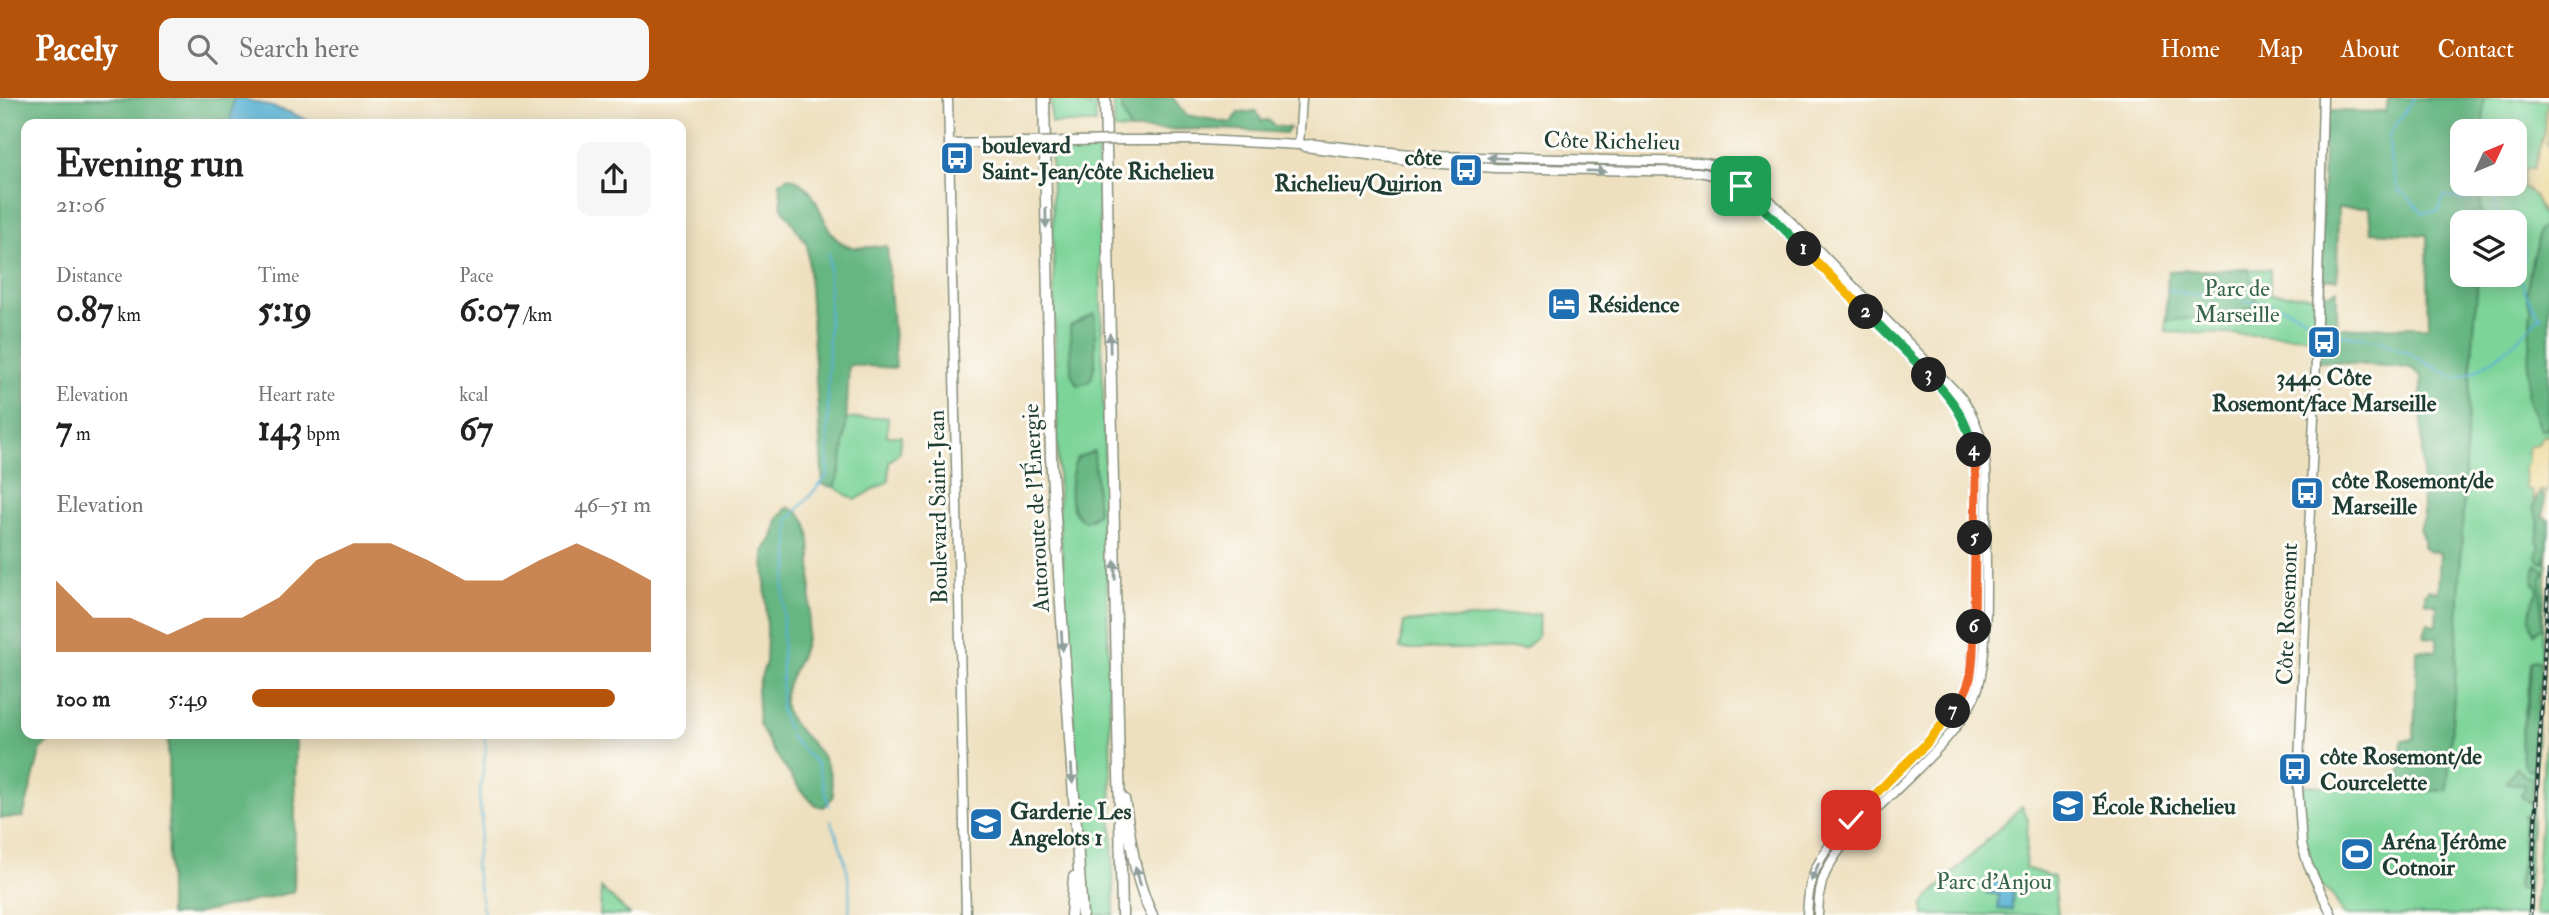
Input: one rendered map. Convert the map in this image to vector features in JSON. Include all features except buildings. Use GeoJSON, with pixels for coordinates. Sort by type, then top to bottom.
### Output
{"type":"FeatureCollection","features":[{"type":"Feature","properties":{"kind":"highway","name":"Autoroute de l'Énergie"},"geometry":{"type":"LineString","coordinates":[[1044,98],[1051,457],[1082,915]]}},
{"type":"Feature","properties":{"kind":"highway"},"geometry":{"type":"LineString","coordinates":[[1105,98],[1122,915]]}},
{"type":"Feature","properties":{"kind":"highway"},"geometry":{"type":"LineString","coordinates":[[1119,771],[1135,867],[1153,915]]}},
{"type":"Feature","properties":{"kind":"highway"},"geometry":{"type":"LineString","coordinates":[[1070,915],[1077,849]]}},
{"type":"Feature","properties":{"kind":"street","name":"Boulevard Saint-Jean"},"geometry":{"type":"LineString","coordinates":[[948,98],[966,915]]}},
{"type":"Feature","properties":{"kind":"street"},"geometry":{"type":"LineString","coordinates":[[1299,145],[1303,98]]}},
{"type":"Feature","properties":{"kind":"street","name":"Côte Rosemont"},"geometry":{"type":"LineString","coordinates":[[2323,98],[2315,393],[2298,787],[2302,845],[2308,865],[2332,915]]}},
{"type":"Feature","properties":{"kind":"street","name":"Côte Richelieu"},"geometry":{"type":"LineString","coordinates":[[949,144],[1124,140],[1314,144],[1429,156],[1698,162],[1731,169],[1747,178],[1952,388],[1972,412],[1984,446],[1987,481],[1983,662],[1979,687],[1968,710],[1935,751],[1841,846],[1822,883],[1818,915]]}},
{"type":"Feature","properties":{"kind":"street","name":"Côte Richelieu"},"geometry":{"type":"LineString","coordinates":[[1299,145],[1340,153],[1495,168],[1698,172],[1716,175],[1741,186],[1947,394],[1965,418],[1974,449],[1976,481],[1972,679],[1958,705],[1927,743],[1833,840],[1812,879],[1807,915]]}},
{"type":"Feature","properties":{"kind":"green space"},"geometry":{"type":"Polygon","coordinates":[[[0,98],[234,98],[231,119],[21,119],[21,739],[53,739],[41,749],[23,817],[0,818],[0,98]]]}},
{"type":"Feature","properties":{"kind":"green space"},"geometry":{"type":"Polygon","coordinates":[[[1051,98],[1074,98],[1090,107],[1090,98],[1095,98],[1096,123],[1051,123],[1051,98]]]}},
{"type":"Feature","properties":{"kind":"green space"},"geometry":{"type":"Polygon","coordinates":[[[1114,98],[1122,98],[1122,110],[1130,130],[1114,129],[1114,98]]]}},
{"type":"Feature","properties":{"kind":"green space"},"geometry":{"type":"Polygon","coordinates":[[[1122,98],[1173,98],[1186,115],[1232,123],[1238,113],[1256,111],[1262,121],[1268,120],[1275,126],[1290,128],[1286,133],[1221,129],[1130,130],[1122,110],[1122,98]]]}},
{"type":"Feature","properties":{"kind":"green space"},"geometry":{"type":"Polygon","coordinates":[[[2388,98],[2484,98],[2483,119],[2450,119],[2450,196],[2481,196],[2480,210],[2450,210],[2450,287],[2477,287],[2447,791],[2400,789],[2402,740],[2414,739],[2417,650],[2436,651],[2436,638],[2426,637],[2424,634],[2428,622],[2436,626],[2437,605],[2425,602],[2425,593],[2429,589],[2438,592],[2440,553],[2427,551],[2423,546],[2419,528],[2423,518],[2421,376],[2411,368],[2316,361],[2320,295],[2337,289],[2337,328],[2429,327],[2427,235],[2371,232],[2369,208],[2338,208],[2337,279],[2320,279],[2325,111],[2385,112],[2388,98]]]}},
{"type":"Feature","properties":{"kind":"green space"},"geometry":{"type":"Polygon","coordinates":[[[2484,98],[2549,100],[2534,168],[2527,169],[2527,119],[2483,119],[2484,98]]]}},
{"type":"Feature","properties":{"kind":"green space"},"geometry":{"type":"Polygon","coordinates":[[[1051,149],[1098,149],[1114,915],[1087,915],[1059,514],[1051,149]],[[1093,451],[1074,467],[1073,510],[1090,520],[1098,513],[1093,451]]]}},
{"type":"Feature","properties":{"kind":"green space"},"geometry":{"type":"Polygon","coordinates":[[[789,177],[810,191],[831,233],[838,241],[857,248],[887,246],[896,368],[849,365],[844,446],[834,487],[823,485],[807,244],[782,208],[780,182],[789,177]]]}},
{"type":"Feature","properties":{"kind":"green space"},"geometry":{"type":"Polygon","coordinates":[[[2527,190],[2534,195],[2547,226],[2538,230],[2527,300],[2531,309],[2527,398],[2541,430],[2546,430],[2549,423],[2549,437],[2544,435],[2538,444],[2527,451],[2534,507],[2539,523],[2540,547],[2536,555],[2547,543],[2549,524],[2541,670],[2530,671],[2522,739],[2524,759],[2533,771],[2535,765],[2534,782],[2534,778],[2525,776],[2524,791],[2533,798],[2527,915],[2344,915],[2332,894],[2319,885],[2303,845],[2298,785],[2447,791],[2477,287],[2527,287],[2527,210],[2480,210],[2481,196],[2527,196],[2527,190]]]}},
{"type":"Feature","properties":{"kind":"green space"},"geometry":{"type":"Polygon","coordinates":[[[2549,226],[2549,423],[2546,430],[2541,430],[2527,398],[2531,309],[2527,300],[2538,230],[2549,226]]]}},
{"type":"Feature","properties":{"kind":"green space"},"geometry":{"type":"Polygon","coordinates":[[[2249,269],[2258,306],[2240,313],[2166,321],[2168,271],[2249,269]]]}},
{"type":"Feature","properties":{"kind":"green space","name":"Parc de Marseille"},"geometry":{"type":"Polygon","coordinates":[[[2270,269],[2270,294],[2320,296],[2318,337],[2166,332],[2168,271],[2270,269]]]}},
{"type":"Feature","properties":{"kind":"green space"},"geometry":{"type":"Polygon","coordinates":[[[1095,313],[1095,363],[1091,379],[1088,383],[1077,385],[1071,373],[1070,326],[1095,313]]]}},
{"type":"Feature","properties":{"kind":"green space"},"geometry":{"type":"Polygon","coordinates":[[[888,417],[887,436],[901,436],[900,452],[889,462],[889,481],[855,500],[834,487],[839,477],[845,419],[888,417]]]}},
{"type":"Feature","properties":{"kind":"green space"},"geometry":{"type":"Polygon","coordinates":[[[1094,451],[1098,513],[1086,521],[1074,511],[1072,474],[1077,458],[1094,451]]]}},
{"type":"Feature","properties":{"kind":"green space"},"geometry":{"type":"Polygon","coordinates":[[[2540,492],[2545,498],[2543,517],[2549,520],[2544,563],[2540,562],[2536,555],[2540,547],[2537,541],[2539,522],[2533,506],[2540,492]]]}},
{"type":"Feature","properties":{"kind":"green space"},"geometry":{"type":"Polygon","coordinates":[[[788,507],[802,516],[808,529],[811,580],[805,643],[787,687],[784,703],[791,720],[817,749],[827,766],[833,797],[824,807],[815,805],[799,788],[759,724],[757,689],[766,662],[767,630],[764,552],[774,535],[777,519],[788,507]]]}},
{"type":"Feature","properties":{"kind":"green space"},"geometry":{"type":"Polygon","coordinates":[[[2536,564],[2544,570],[2544,574],[2541,577],[2542,627],[2534,633],[2530,617],[2531,606],[2538,591],[2533,584],[2536,564]]]}},
{"type":"Feature","properties":{"kind":"green space"},"geometry":{"type":"Polygon","coordinates":[[[1540,614],[1537,638],[1524,649],[1400,649],[1404,622],[1540,614]]]}},
{"type":"Feature","properties":{"kind":"green space"},"geometry":{"type":"Polygon","coordinates":[[[2531,662],[2540,662],[2541,670],[2533,771],[2528,770],[2524,762],[2522,742],[2531,662]]]}},
{"type":"Feature","properties":{"kind":"green space"},"geometry":{"type":"Polygon","coordinates":[[[2549,665],[2549,915],[2535,915],[2549,665]]]}},
{"type":"Feature","properties":{"kind":"green space"},"geometry":{"type":"Polygon","coordinates":[[[168,739],[296,739],[294,892],[191,915],[169,915],[168,739]]]}},
{"type":"Feature","properties":{"kind":"green space"},"geometry":{"type":"Polygon","coordinates":[[[2517,768],[2525,776],[2534,778],[2530,804],[2521,796],[2525,788],[2523,785],[2507,783],[2508,777],[2517,768]]]}},
{"type":"Feature","properties":{"kind":"green space","name":"Parc d'Anjou"},"geometry":{"type":"Polygon","coordinates":[[[2022,806],[2028,819],[2025,868],[2054,877],[2058,915],[1924,915],[1923,905],[1931,895],[2022,806]]]}},
{"type":"Feature","properties":{"kind":"green space"},"geometry":{"type":"Polygon","coordinates":[[[2530,813],[2528,892],[2517,888],[2522,862],[2524,815],[2530,813]]]}},
{"type":"Feature","properties":{"kind":"green space"},"geometry":{"type":"Polygon","coordinates":[[[601,888],[630,915],[600,915],[601,888]]]}},
{"type":"Feature","properties":{"kind":"sand"},"geometry":{"type":"Polygon","coordinates":[[[2549,101],[2549,140],[2545,142],[2549,146],[2549,226],[2534,195],[2527,190],[2527,169],[2534,168],[2544,130],[2545,111],[2549,101]]]}},
{"type":"Feature","properties":{"kind":"sand"},"geometry":{"type":"Polygon","coordinates":[[[2544,435],[2549,437],[2549,488],[2546,494],[2541,490],[2534,501],[2532,491],[2526,487],[2524,471],[2528,460],[2528,446],[2538,444],[2544,435]]]}},
{"type":"Feature","properties":{"kind":"water"},"geometry":{"type":"Polygon","coordinates":[[[234,98],[241,98],[304,119],[231,119],[234,98]]]}},
{"type":"Feature","properties":{"kind":"water"},"geometry":{"type":"Polygon","coordinates":[[[1988,881],[2013,882],[2012,910],[1998,909],[1999,895],[1986,893],[1988,881]]]}},
{"type":"Feature","properties":{"kind":"waterway"},"geometry":{"type":"LineString","coordinates":[[2414,98],[2389,135],[2390,159],[2398,191],[2405,194],[2424,213],[2439,211],[2444,196],[2462,200],[2488,192],[2494,196],[2496,210]]}},
{"type":"Feature","properties":{"kind":"waterway"},"geometry":{"type":"LineString","coordinates":[[829,253],[828,475],[789,520],[789,567],[784,583],[781,712],[791,738],[818,765],[829,806]]}},
{"type":"Feature","properties":{"kind":"waterway"},"geometry":{"type":"LineString","coordinates":[[2523,287],[2542,317]]}},
{"type":"Feature","properties":{"kind":"waterway"},"geometry":{"type":"LineString","coordinates":[[2168,289],[2189,295],[2239,296],[2251,302],[2281,307],[2309,320]]}},
{"type":"Feature","properties":{"kind":"waterway"},"geometry":{"type":"LineString","coordinates":[[2328,332],[2378,340],[2457,379],[2479,369],[2502,353],[2540,315]]}},
{"type":"Feature","properties":{"kind":"waterway"},"geometry":{"type":"LineString","coordinates":[[484,915],[475,865],[482,821],[479,798],[486,749],[485,739]]}},
{"type":"Feature","properties":{"kind":"waterway"},"geometry":{"type":"LineString","coordinates":[[831,821],[846,867],[849,915]]}},
{"type":"Feature","properties":{"kind":"railway"},"geometry":{"type":"LineString","coordinates":[[2530,915],[2549,571]]}},
{"type":"Feature","properties":{"kind":"place","name":"boulevard Saint-Jean/côte Richelieu"},"geometry":{"type":"Point","coordinates":[957,158]}},
{"type":"Feature","properties":{"kind":"place","name":"côte Richelieu/Quirion"},"geometry":{"type":"Point","coordinates":[1466,170]}},
{"type":"Feature","properties":{"kind":"place","name":"Résidence"},"geometry":{"type":"Point","coordinates":[1564,304]}},
{"type":"Feature","properties":{"kind":"place","name":"3440 Côte Rosemont/face Marseille"},"geometry":{"type":"Point","coordinates":[2324,342]}},
{"type":"Feature","properties":{"kind":"place","name":"côte Rosemont/de Marseille"},"geometry":{"type":"Point","coordinates":[2307,493]}},
{"type":"Feature","properties":{"kind":"place","name":"côte Rosemont/de Courcelette"},"geometry":{"type":"Point","coordinates":[2295,769]}},
{"type":"Feature","properties":{"kind":"place","name":"École Richelieu"},"geometry":{"type":"Point","coordinates":[2068,806]}},
{"type":"Feature","properties":{"kind":"place","name":"Garderie Les Angelots 1"},"geometry":{"type":"Point","coordinates":[986,824]}},
{"type":"Feature","properties":{"kind":"place","name":"Aréna Jérôme Cotnoir"},"geometry":{"type":"Point","coordinates":[2357,854]}},
{"type":"Feature","properties":{"kind":"route"},"geometry":{"type":"LineString","coordinates":[[1741,186],[1947,394],[1965,418],[1974,449],[1976,481],[1972,679],[1958,705],[1927,743],[1851,820]]}}]}
